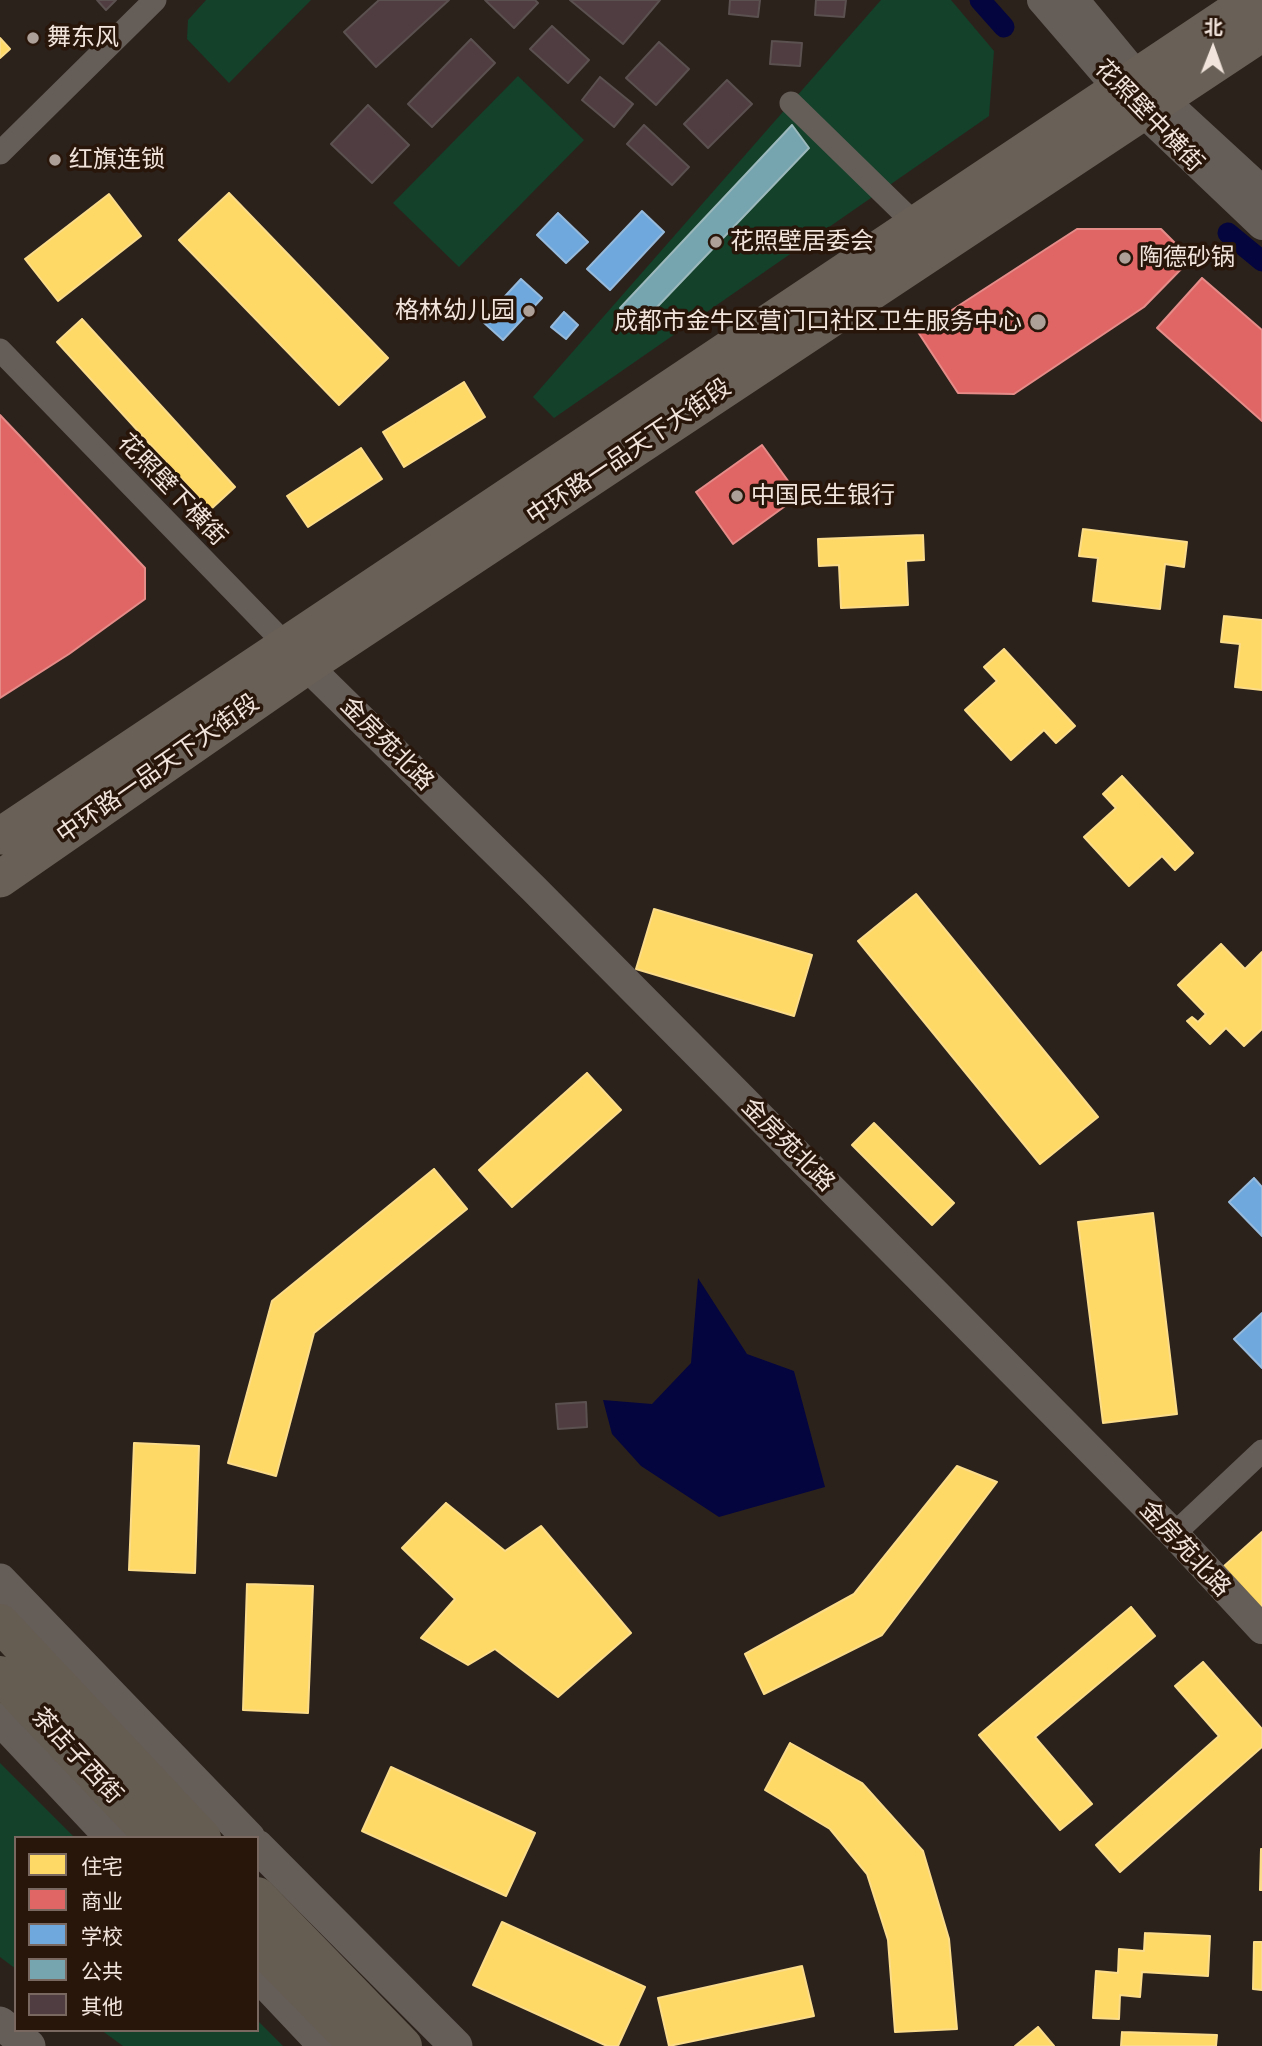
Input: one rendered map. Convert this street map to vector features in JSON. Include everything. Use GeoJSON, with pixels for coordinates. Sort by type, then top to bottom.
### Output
{"type":"FeatureCollection","features":[{"type":"Feature","properties":{"kind":"highway"},"geometry":{"type":"LineString","coordinates":[[0,1623],[200,1836]]}},
{"type":"Feature","properties":{"kind":"highway","name":"茶店子西街"},"geometry":{"type":"LineString","coordinates":[[0,1675],[153,1836]]}},
{"type":"Feature","properties":{"kind":"highway"},"geometry":{"type":"LineString","coordinates":[[259,1898],[402,2044]]}},
{"type":"Feature","properties":{"kind":"highway"},"geometry":{"type":"LineString","coordinates":[[259,1944],[359,2046]]}},
{"type":"Feature","properties":{"kind":"main road","name":"中环路一品天下大街段"},"geometry":{"type":"LineString","coordinates":[[0,836],[296,655],[1139,93],[1251,0]]}},
{"type":"Feature","properties":{"kind":"main road","name":"中环路一品天下大街段"},"geometry":{"type":"LineString","coordinates":[[0,879],[296,655],[914,223],[1139,93],[1262,33]]}},
{"type":"Feature","properties":{"kind":"main road"},"geometry":{"type":"LineString","coordinates":[[0,1580],[247,1836]]}},
{"type":"Feature","properties":{"kind":"main road"},"geometry":{"type":"LineString","coordinates":[[0,1719],[110,1836]]}},
{"type":"Feature","properties":{"kind":"main road"},"geometry":{"type":"LineString","coordinates":[[259,1848],[455,2046]]}},
{"type":"Feature","properties":{"kind":"main road"},"geometry":{"type":"LineString","coordinates":[[259,1890],[455,2046]]}},
{"type":"Feature","properties":{"kind":"main road"},"geometry":{"type":"LineString","coordinates":[[259,1976],[325,2046]]}},
{"type":"Feature","properties":{"kind":"main road"},"geometry":{"type":"LineString","coordinates":[[0,2023],[29,2046]]}},
{"type":"Feature","properties":{"kind":"street"},"geometry":{"type":"LineString","coordinates":[[0,153],[155,0]]}},
{"type":"Feature","properties":{"kind":"street","name":"花照壁中横街"},"geometry":{"type":"LineString","coordinates":[[1042,0],[1139,93],[1262,225]]}},
{"type":"Feature","properties":{"kind":"street","name":"花照壁中横街"},"geometry":{"type":"LineString","coordinates":[[1074,0],[1139,93],[1262,191]]}},
{"type":"Feature","properties":{"kind":"street"},"geometry":{"type":"LineString","coordinates":[[791,103],[914,223]]}},
{"type":"Feature","properties":{"kind":"street","name":"花照壁下横街"},"geometry":{"type":"LineString","coordinates":[[0,350],[296,655]]}},
{"type":"Feature","properties":{"kind":"street","name":"金房苑北路"},"geometry":{"type":"LineString","coordinates":[[296,655],[534,888],[1174,1534],[1262,1629]]}},
{"type":"Feature","properties":{"kind":"street"},"geometry":{"type":"LineString","coordinates":[[1174,1534],[1262,1451]]}},
{"type":"Feature","properties":{"kind":"green space"},"geometry":{"type":"Polygon","coordinates":[[[206,0],[311,0],[229,83],[187,39],[188,20],[206,0]]]}},
{"type":"Feature","properties":{"kind":"green space"},"geometry":{"type":"Polygon","coordinates":[[[881,0],[951,0],[994,51],[989,116],[554,418],[533,397],[881,0]]]}},
{"type":"Feature","properties":{"kind":"green space"},"geometry":{"type":"Polygon","coordinates":[[[518,76],[584,140],[459,267],[393,203],[518,76]]]}},
{"type":"Feature","properties":{"kind":"green space"},"geometry":{"type":"Polygon","coordinates":[[[0,1763],[73,1836],[14,1836],[14,1968],[0,1957],[0,1763]]]}},
{"type":"Feature","properties":{"kind":"green space"},"geometry":{"type":"Polygon","coordinates":[[[259,2022],[283,2046],[123,2046],[104,2032],[259,2032],[259,2022]]]}},
{"type":"Feature","properties":{"kind":"shaded area"},"geometry":{"type":"Polygon","coordinates":[[[698,1278],[747,1354],[794,1371],[825,1487],[719,1517],[641,1466],[612,1434],[603,1400],[652,1404],[691,1363],[698,1278]]]}},
{"type":"Feature","properties":{"kind":"building: 住宅"},"geometry":{"type":"Polygon","coordinates":[[[0,38],[10,49],[0,58],[0,38]]]}},
{"type":"Feature","properties":{"kind":"building: 住宅"},"geometry":{"type":"Polygon","coordinates":[[[229,193],[388,358],[339,405],[179,240],[229,193]]]}},
{"type":"Feature","properties":{"kind":"building: 住宅"},"geometry":{"type":"Polygon","coordinates":[[[109,194],[141,236],[58,301],[25,259],[109,194]]]}},
{"type":"Feature","properties":{"kind":"building: 住宅"},"geometry":{"type":"Polygon","coordinates":[[[82,319],[235,487],[210,510],[57,342],[82,319]]]}},
{"type":"Feature","properties":{"kind":"building: 住宅"},"geometry":{"type":"Polygon","coordinates":[[[464,382],[485,417],[404,467],[383,432],[464,382]]]}},
{"type":"Feature","properties":{"kind":"building: 住宅"},"geometry":{"type":"Polygon","coordinates":[[[361,448],[382,479],[308,527],[287,496],[361,448]]]}},
{"type":"Feature","properties":{"kind":"building: 住宅"},"geometry":{"type":"Polygon","coordinates":[[[1083,529],[1187,542],[1184,567],[1165,564],[1160,609],[1093,601],[1098,558],[1079,556],[1083,529]]]}},
{"type":"Feature","properties":{"kind":"building: 住宅"},"geometry":{"type":"Polygon","coordinates":[[[923,535],[924,560],[906,561],[908,605],[841,608],[839,565],[819,566],[818,539],[923,535]]]}},
{"type":"Feature","properties":{"kind":"building: 住宅"},"geometry":{"type":"Polygon","coordinates":[[[1224,616],[1262,620],[1262,690],[1235,687],[1240,644],[1221,642],[1224,616]]]}},
{"type":"Feature","properties":{"kind":"building: 住宅"},"geometry":{"type":"Polygon","coordinates":[[[1004,649],[1075,726],[1056,743],[1044,730],[1011,760],[965,710],[997,681],[984,667],[1004,649]]]}},
{"type":"Feature","properties":{"kind":"building: 住宅"},"geometry":{"type":"Polygon","coordinates":[[[1122,776],[1193,853],[1175,870],[1162,856],[1129,886],[1084,837],[1116,808],[1103,794],[1122,776]]]}},
{"type":"Feature","properties":{"kind":"building: 住宅"},"geometry":{"type":"Polygon","coordinates":[[[916,894],[1098,1117],[1040,1164],[858,941],[916,894]]]}},
{"type":"Feature","properties":{"kind":"building: 住宅"},"geometry":{"type":"Polygon","coordinates":[[[654,909],[812,955],[794,1016],[636,969],[654,909]]]}},
{"type":"Feature","properties":{"kind":"building: 住宅"},"geometry":{"type":"Polygon","coordinates":[[[1221,944],[1245,969],[1262,952],[1262,1029],[1244,1046],[1226,1028],[1210,1044],[1187,1021],[1192,1017],[1198,1022],[1206,1014],[1178,985],[1221,944]]]}},
{"type":"Feature","properties":{"kind":"building: 住宅"},"geometry":{"type":"Polygon","coordinates":[[[587,1073],[621,1110],[512,1207],[479,1170],[587,1073]]]}},
{"type":"Feature","properties":{"kind":"building: 住宅"},"geometry":{"type":"Polygon","coordinates":[[[874,1123],[954,1203],[932,1225],[852,1145],[874,1123]]]}},
{"type":"Feature","properties":{"kind":"building: 住宅"},"geometry":{"type":"Polygon","coordinates":[[[434,1169],[467,1209],[314,1333],[276,1476],[228,1463],[272,1301],[434,1169]]]}},
{"type":"Feature","properties":{"kind":"building: 住宅"},"geometry":{"type":"Polygon","coordinates":[[[1153,1213],[1177,1414],[1103,1423],[1078,1222],[1153,1213]]]}},
{"type":"Feature","properties":{"kind":"building: 住宅"},"geometry":{"type":"Polygon","coordinates":[[[134,1443],[199,1446],[195,1573],[129,1570],[134,1443]]]}},
{"type":"Feature","properties":{"kind":"building: 住宅"},"geometry":{"type":"Polygon","coordinates":[[[957,1466],[997,1482],[882,1635],[764,1694],[745,1654],[854,1594],[957,1466]]]}},
{"type":"Feature","properties":{"kind":"building: 住宅"},"geometry":{"type":"Polygon","coordinates":[[[446,1503],[505,1551],[541,1526],[631,1633],[558,1697],[495,1649],[468,1665],[421,1638],[455,1599],[402,1548],[446,1503]]]}},
{"type":"Feature","properties":{"kind":"building: 住宅"},"geometry":{"type":"Polygon","coordinates":[[[1262,1532],[1262,1610],[1223,1567],[1262,1532]]]}},
{"type":"Feature","properties":{"kind":"building: 住宅"},"geometry":{"type":"Polygon","coordinates":[[[247,1584],[313,1586],[308,1713],[243,1710],[247,1584]]]}},
{"type":"Feature","properties":{"kind":"building: 住宅"},"geometry":{"type":"Polygon","coordinates":[[[1131,1607],[1155,1636],[1035,1737],[1092,1804],[1060,1830],[979,1735],[1131,1607]]]}},
{"type":"Feature","properties":{"kind":"building: 住宅"},"geometry":{"type":"Polygon","coordinates":[[[1203,1662],[1262,1729],[1262,1747],[1120,1872],[1096,1845],[1219,1736],[1175,1686],[1203,1662]]]}},
{"type":"Feature","properties":{"kind":"building: 住宅"},"geometry":{"type":"Polygon","coordinates":[[[790,1743],[862,1783],[923,1851],[949,1939],[957,2029],[895,2032],[888,1940],[867,1874],[830,1829],[765,1790],[790,1743]]]}},
{"type":"Feature","properties":{"kind":"building: 住宅"},"geometry":{"type":"Polygon","coordinates":[[[391,1767],[535,1833],[506,1896],[362,1831],[391,1767]]]}},
{"type":"Feature","properties":{"kind":"building: 住宅"},"geometry":{"type":"Polygon","coordinates":[[[1261,1849],[1262,1890],[1260,1890],[1261,1849]]]}},
{"type":"Feature","properties":{"kind":"building: 住宅"},"geometry":{"type":"Polygon","coordinates":[[[502,1922],[645,1987],[618,2046],[607,2046],[473,1985],[502,1922]]]}},
{"type":"Feature","properties":{"kind":"building: 住宅"},"geometry":{"type":"Polygon","coordinates":[[[1145,1933],[1210,1936],[1208,1976],[1142,1972],[1140,1997],[1120,1995],[1119,2019],[1093,2018],[1096,1971],[1118,1973],[1119,1949],[1144,1951],[1145,1933]]]}},
{"type":"Feature","properties":{"kind":"building: 住宅"},"geometry":{"type":"Polygon","coordinates":[[[1254,1942],[1262,1942],[1262,1990],[1253,1989],[1254,1942]]]}},
{"type":"Feature","properties":{"kind":"building: 住宅"},"geometry":{"type":"Polygon","coordinates":[[[802,1966],[814,2016],[669,2046],[658,1998],[802,1966]]]}},
{"type":"Feature","properties":{"kind":"building: 住宅"},"geometry":{"type":"Polygon","coordinates":[[[1038,2027],[1054,2046],[1015,2046],[1038,2027]]]}},
{"type":"Feature","properties":{"kind":"building: 住宅"},"geometry":{"type":"Polygon","coordinates":[[[1122,2032],[1217,2035],[1216,2046],[1121,2046],[1122,2032]]]}},
{"type":"Feature","properties":{"kind":"building: 商业"},"geometry":{"type":"Polygon","coordinates":[[[1077,229],[1161,229],[1191,259],[1144,307],[1014,394],[958,393],[918,332],[1077,229]]]}},
{"type":"Feature","properties":{"kind":"building: 商业"},"geometry":{"type":"Polygon","coordinates":[[[1202,278],[1262,330],[1262,421],[1157,328],[1202,278]]]}},
{"type":"Feature","properties":{"kind":"building: 商业"},"geometry":{"type":"Polygon","coordinates":[[[0,415],[145,568],[145,599],[69,654],[0,698],[0,415]]]}},
{"type":"Feature","properties":{"kind":"building: 商业"},"geometry":{"type":"Polygon","coordinates":[[[762,445],[799,496],[733,544],[696,492],[762,445]]]}},
{"type":"Feature","properties":{"kind":"building: 学校"},"geometry":{"type":"Polygon","coordinates":[[[642,211],[664,232],[610,290],[587,269],[642,211]]]}},
{"type":"Feature","properties":{"kind":"building: 学校"},"geometry":{"type":"Polygon","coordinates":[[[558,213],[588,242],[566,263],[537,235],[558,213]]]}},
{"type":"Feature","properties":{"kind":"building: 学校"},"geometry":{"type":"Polygon","coordinates":[[[521,279],[542,298],[503,340],[482,321],[521,279]]]}},
{"type":"Feature","properties":{"kind":"building: 学校"},"geometry":{"type":"Polygon","coordinates":[[[564,312],[578,325],[566,339],[551,327],[564,312]]]}},
{"type":"Feature","properties":{"kind":"building: 学校"},"geometry":{"type":"Polygon","coordinates":[[[1254,1178],[1262,1187],[1262,1236],[1229,1202],[1254,1178]]]}},
{"type":"Feature","properties":{"kind":"building: 学校"},"geometry":{"type":"Polygon","coordinates":[[[1262,1313],[1262,1368],[1234,1339],[1262,1313]]]}},
{"type":"Feature","properties":{"kind":"building: 公共"},"geometry":{"type":"Polygon","coordinates":[[[792,125],[809,148],[638,327],[620,308],[792,125]]]}},
{"type":"Feature","properties":{"kind":"building: 其他"},"geometry":{"type":"Polygon","coordinates":[[[97,0],[116,0],[106,10],[97,0]]]}},
{"type":"Feature","properties":{"kind":"building: 其他"},"geometry":{"type":"Polygon","coordinates":[[[379,0],[449,0],[376,67],[344,32],[379,0]]]}},
{"type":"Feature","properties":{"kind":"building: 其他"},"geometry":{"type":"Polygon","coordinates":[[[485,0],[535,0],[538,3],[514,28],[485,0]]]}},
{"type":"Feature","properties":{"kind":"building: 其他"},"geometry":{"type":"Polygon","coordinates":[[[570,0],[660,0],[623,44],[570,0]]]}},
{"type":"Feature","properties":{"kind":"building: 其他"},"geometry":{"type":"Polygon","coordinates":[[[730,0],[760,0],[758,17],[729,14],[730,0]]]}},
{"type":"Feature","properties":{"kind":"building: 其他"},"geometry":{"type":"Polygon","coordinates":[[[816,0],[846,0],[844,17],[815,15],[816,0]]]}},
{"type":"Feature","properties":{"kind":"building: 其他"},"geometry":{"type":"Polygon","coordinates":[[[552,26],[589,60],[568,83],[530,49],[552,26]]]}},
{"type":"Feature","properties":{"kind":"building: 其他"},"geometry":{"type":"Polygon","coordinates":[[[471,39],[495,63],[432,127],[408,104],[471,39]]]}},
{"type":"Feature","properties":{"kind":"building: 其他"},"geometry":{"type":"Polygon","coordinates":[[[772,41],[802,43],[800,66],[770,64],[772,41]]]}},
{"type":"Feature","properties":{"kind":"building: 其他"},"geometry":{"type":"Polygon","coordinates":[[[659,42],[689,69],[656,105],[626,78],[659,42]]]}},
{"type":"Feature","properties":{"kind":"building: 其他"},"geometry":{"type":"Polygon","coordinates":[[[600,77],[633,104],[614,127],[582,100],[600,77]]]}},
{"type":"Feature","properties":{"kind":"building: 其他"},"geometry":{"type":"Polygon","coordinates":[[[727,80],[752,104],[708,148],[684,124],[727,80]]]}},
{"type":"Feature","properties":{"kind":"building: 其他"},"geometry":{"type":"Polygon","coordinates":[[[368,105],[409,145],[372,183],[331,144],[368,105]]]}},
{"type":"Feature","properties":{"kind":"building: 其他"},"geometry":{"type":"Polygon","coordinates":[[[644,125],[689,167],[672,185],[627,144],[644,125]]]}},
{"type":"Feature","properties":{"kind":"building: 其他"},"geometry":{"type":"Polygon","coordinates":[[[586,1402],[587,1427],[558,1429],[556,1404],[586,1402]]]}},
{"type":"Feature","properties":{"kind":"waterway"},"geometry":{"type":"LineString","coordinates":[[980,0],[1004,27]]}},
{"type":"Feature","properties":{"kind":"waterway"},"geometry":{"type":"LineString","coordinates":[[1228,233],[1262,261]]}},
{"type":"Feature","properties":{"kind":"place","name":"舞东风"},"geometry":{"type":"Point","coordinates":[33,38]}},
{"type":"Feature","properties":{"kind":"place","name":"红旗连锁"},"geometry":{"type":"Point","coordinates":[55,160]}},
{"type":"Feature","properties":{"kind":"place","name":"花照壁居委会"},"geometry":{"type":"Point","coordinates":[716,242]}},
{"type":"Feature","properties":{"kind":"place","name":"陶德砂锅"},"geometry":{"type":"Point","coordinates":[1125,258]}},
{"type":"Feature","properties":{"kind":"place","name":"格林幼儿园"},"geometry":{"type":"Point","coordinates":[529,311]}},
{"type":"Feature","properties":{"kind":"place","name":"成都市金牛区营门口社区卫生服务中心"},"geometry":{"type":"Point","coordinates":[1038,322]}},
{"type":"Feature","properties":{"kind":"place","name":"中国民生银行"},"geometry":{"type":"Point","coordinates":[737,496]}}]}
